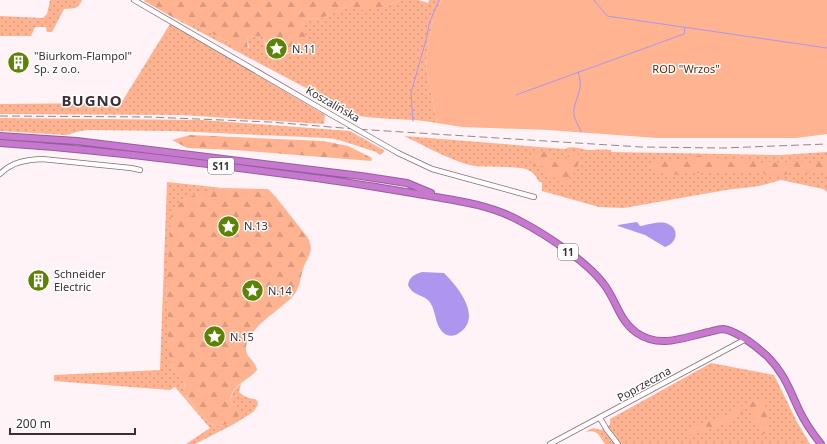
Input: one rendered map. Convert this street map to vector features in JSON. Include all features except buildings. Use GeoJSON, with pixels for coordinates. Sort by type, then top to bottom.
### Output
{"type":"FeatureCollection","features":[{"type":"Feature","properties":{"kind":"highway","name":"S11"},"geometry":{"type":"LineString","coordinates":[[0,136],[77,141],[407,183]]}},
{"type":"Feature","properties":{"kind":"highway","name":"S11"},"geometry":{"type":"LineString","coordinates":[[0,143],[107,152],[224,166],[374,186],[442,198]]}},
{"type":"Feature","properties":{"kind":"highway","name":"11"},"geometry":{"type":"LineString","coordinates":[[407,183],[442,198],[496,210],[520,221],[545,236],[584,263],[595,273],[604,285],[620,315],[636,332],[644,337],[658,341],[669,341],[723,329],[746,340],[767,357],[783,375],[801,414],[821,444]]}},
{"type":"Feature","properties":{"kind":"street","name":"Koszalińska"},"geometry":{"type":"LineString","coordinates":[[134,0],[398,153],[432,169],[534,197]]}},
{"type":"Feature","properties":{"kind":"street"},"geometry":{"type":"LineString","coordinates":[[1,172],[13,164],[22,161],[42,159],[140,170]]}},
{"type":"Feature","properties":{"kind":"street","name":"Poprzeczna"},"geometry":{"type":"LineString","coordinates":[[550,444],[746,340]]}},
{"type":"Feature","properties":{"kind":"street"},"geometry":{"type":"LineString","coordinates":[[600,418],[618,444]]}},
{"type":"Feature","properties":{"kind":"green space"},"geometry":{"type":"Polygon","coordinates":[[[50,0],[82,0],[75,8],[64,9],[52,32],[47,32],[46,27],[35,27],[31,36],[0,36],[0,16],[43,18],[47,14],[50,0]]]}},
{"type":"Feature","properties":{"kind":"green space"},"geometry":{"type":"Polygon","coordinates":[[[401,0],[418,0],[428,3],[429,0],[441,0],[433,20],[426,66],[437,123],[418,120],[359,116],[174,18],[195,25],[228,42],[249,48],[247,38],[249,36],[263,37],[266,48],[285,55],[290,52],[304,53],[310,45],[304,33],[303,20],[322,18],[346,7],[381,8],[401,0]]]}},
{"type":"Feature","properties":{"kind":"green space"},"geometry":{"type":"Polygon","coordinates":[[[401,0],[381,8],[361,10],[346,7],[322,18],[303,20],[304,32],[311,50],[304,53],[291,52],[279,56],[269,54],[263,37],[249,36],[247,38],[248,50],[246,51],[195,25],[174,18],[144,1],[401,0]]]}},
{"type":"Feature","properties":{"kind":"green space","name":"ROD \"Wrzos\""},"geometry":{"type":"Polygon","coordinates":[[[441,0],[827,0],[827,134],[796,138],[657,138],[548,130],[462,127],[437,123],[426,66],[433,19],[441,0]]]}},
{"type":"Feature","properties":{"kind":"green space"},"geometry":{"type":"Polygon","coordinates":[[[170,24],[325,115],[324,124],[182,115],[0,114],[0,104],[102,103],[118,108],[170,24]]]}},
{"type":"Feature","properties":{"kind":"green space"},"geometry":{"type":"Polygon","coordinates":[[[0,118],[202,120],[350,131],[385,151],[380,155],[376,152],[328,138],[172,131],[88,130],[66,135],[0,131],[0,118]]]}},
{"type":"Feature","properties":{"kind":"green space"},"geometry":{"type":"Polygon","coordinates":[[[190,135],[323,141],[348,146],[372,158],[371,161],[235,150],[187,148],[172,140],[190,135]]]}},
{"type":"Feature","properties":{"kind":"green space"},"geometry":{"type":"Polygon","coordinates":[[[404,136],[565,149],[572,147],[588,150],[611,150],[611,152],[781,155],[827,152],[827,192],[823,189],[781,180],[759,186],[726,190],[624,208],[599,207],[542,191],[542,182],[539,182],[533,173],[525,169],[512,167],[481,167],[467,164],[439,153],[404,136]]]}},
{"type":"Feature","properties":{"kind":"green space"},"geometry":{"type":"Polygon","coordinates":[[[548,150],[552,160],[565,161],[570,152],[578,153],[578,166],[570,172],[569,181],[565,185],[556,178],[549,177],[546,173],[545,166],[534,166],[533,153],[548,150]]]}},
{"type":"Feature","properties":{"kind":"green space"},"geometry":{"type":"Polygon","coordinates":[[[702,155],[715,157],[722,160],[745,158],[758,164],[766,161],[778,163],[799,161],[808,163],[827,161],[827,173],[791,172],[781,176],[774,176],[751,171],[736,171],[699,173],[683,172],[671,175],[656,172],[649,167],[652,160],[655,159],[680,161],[702,155]]]}},
{"type":"Feature","properties":{"kind":"green space"},"geometry":{"type":"Polygon","coordinates":[[[167,182],[223,188],[205,192],[185,200],[169,260],[166,293],[168,337],[172,369],[184,382],[187,398],[208,422],[216,426],[224,425],[235,406],[231,403],[234,390],[241,384],[239,392],[246,397],[255,399],[258,405],[253,412],[234,424],[195,444],[186,444],[210,428],[175,387],[170,390],[54,381],[54,375],[160,370],[167,182]]]}},
{"type":"Feature","properties":{"kind":"green space"},"geometry":{"type":"Polygon","coordinates":[[[223,188],[268,189],[308,238],[311,250],[304,266],[298,288],[294,295],[251,334],[247,342],[246,352],[255,364],[257,370],[233,392],[231,403],[240,412],[238,417],[232,422],[216,426],[208,422],[187,398],[184,382],[172,369],[170,363],[166,293],[171,216],[173,212],[178,205],[188,198],[223,188]]]}},
{"type":"Feature","properties":{"kind":"green space"},"geometry":{"type":"Polygon","coordinates":[[[711,363],[774,375],[797,422],[810,444],[605,444],[595,432],[585,432],[593,428],[601,430],[610,425],[610,419],[711,363]]]}},
{"type":"Feature","properties":{"kind":"green space"},"geometry":{"type":"Polygon","coordinates":[[[751,399],[761,400],[765,405],[768,419],[768,431],[762,435],[748,407],[751,399]]]}},
{"type":"Feature","properties":{"kind":"green space"},"geometry":{"type":"Polygon","coordinates":[[[744,405],[745,410],[726,423],[688,435],[690,431],[699,425],[723,417],[744,405]]]}},
{"type":"Feature","properties":{"kind":"shaded area"},"geometry":{"type":"Polygon","coordinates":[[[637,222],[640,226],[658,223],[668,224],[674,229],[676,236],[669,245],[665,247],[645,235],[618,226],[637,222]]]}},
{"type":"Feature","properties":{"kind":"shaded area"},"geometry":{"type":"Polygon","coordinates":[[[422,272],[444,273],[456,286],[466,302],[469,319],[466,326],[457,334],[449,336],[441,331],[432,305],[429,301],[410,289],[408,285],[410,280],[413,276],[422,272]]]}},
{"type":"Feature","properties":{"kind":"waterway"},"geometry":{"type":"LineString","coordinates":[[413,121],[411,93],[429,24],[439,0]]}},
{"type":"Feature","properties":{"kind":"waterway"},"geometry":{"type":"LineString","coordinates":[[594,0],[607,16],[827,48]]}},
{"type":"Feature","properties":{"kind":"waterway"},"geometry":{"type":"LineString","coordinates":[[516,95],[684,34],[685,28]]}},
{"type":"Feature","properties":{"kind":"waterway"},"geometry":{"type":"LineString","coordinates":[[578,72],[580,87],[574,112],[581,132]]}},
{"type":"Feature","properties":{"kind":"railway"},"geometry":{"type":"LineString","coordinates":[[0,116],[150,117],[270,122],[355,129],[641,147],[723,148],[827,144]]}},
{"type":"Feature","properties":{"kind":"place","name":"N.11"},"geometry":{"type":"Point","coordinates":[277,49]}},
{"type":"Feature","properties":{"kind":"place","name":"\"Biurkom-Flampol\" Sp. z o.o."},"geometry":{"type":"Point","coordinates":[18,62]}},
{"type":"Feature","properties":{"kind":"place","name":"N.13"},"geometry":{"type":"Point","coordinates":[229,226]}},
{"type":"Feature","properties":{"kind":"place","name":"Schneider Electric"},"geometry":{"type":"Point","coordinates":[38,280]}},
{"type":"Feature","properties":{"kind":"place","name":"N.14"},"geometry":{"type":"Point","coordinates":[253,291]}},
{"type":"Feature","properties":{"kind":"place","name":"N.15"},"geometry":{"type":"Point","coordinates":[214,337]}},
{"type":"Feature","properties":{"kind":"district","name":"BUGNO"},"geometry":{"type":"Point","coordinates":[92,101]}}]}
